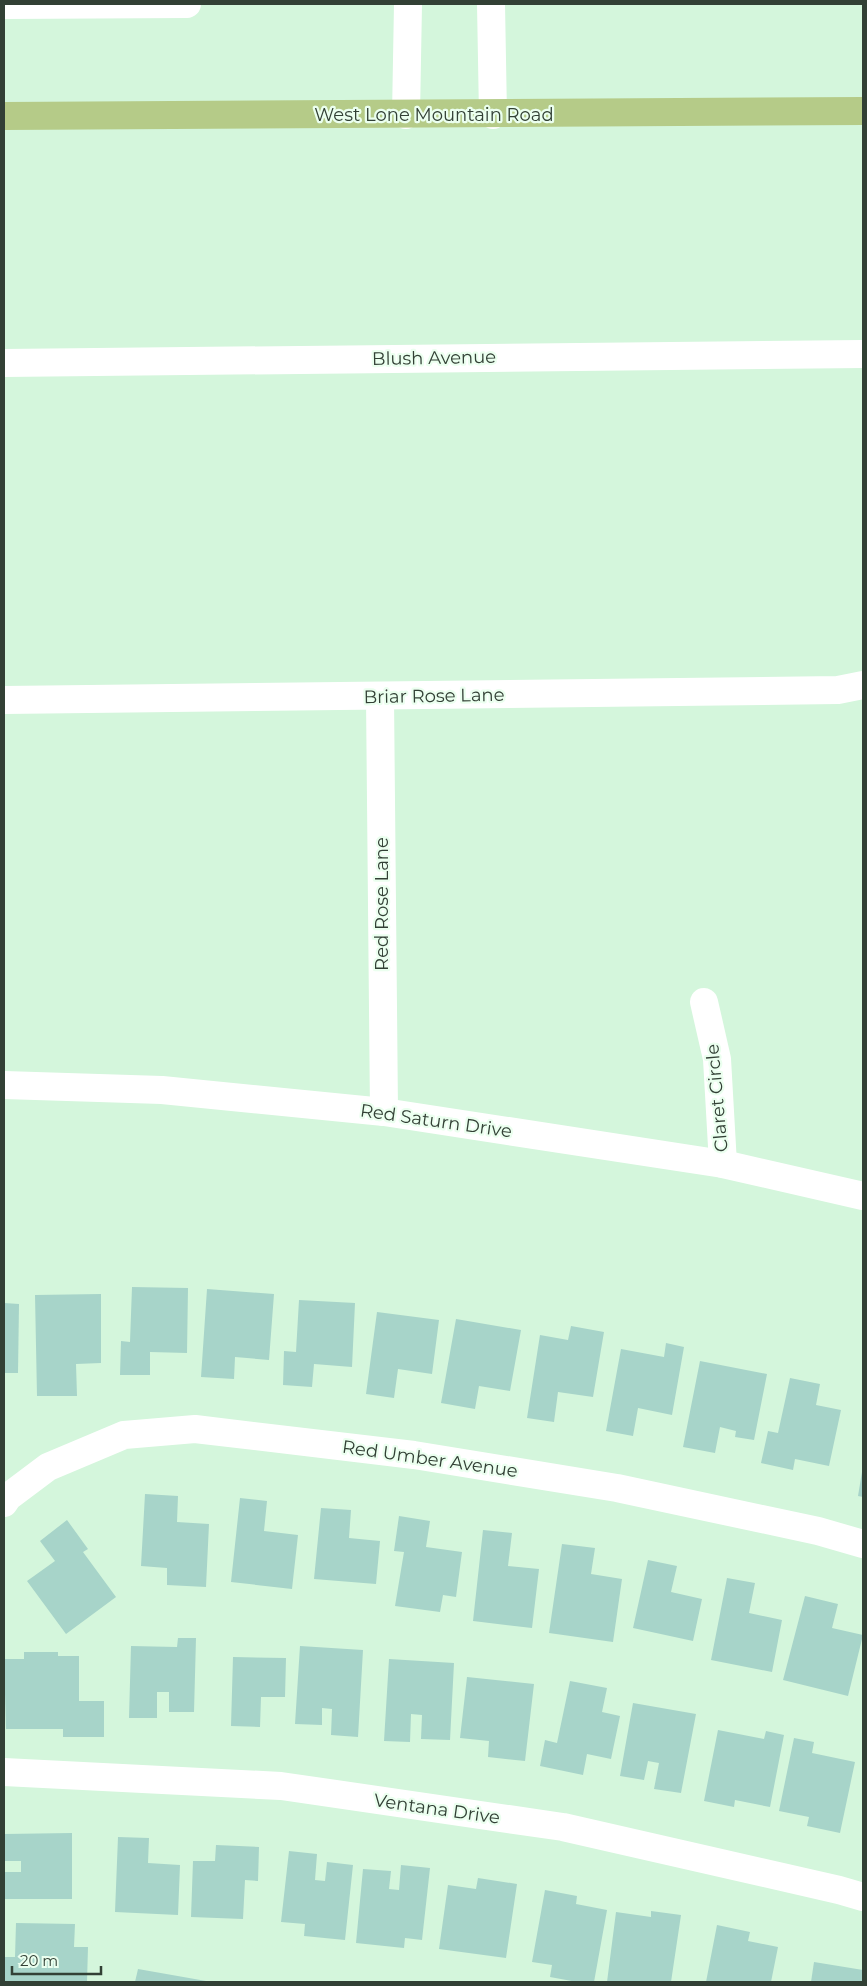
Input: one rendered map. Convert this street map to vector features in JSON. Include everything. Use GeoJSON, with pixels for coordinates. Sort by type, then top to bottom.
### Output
{"type":"FeatureCollection","features":[{"type":"Feature","properties":{"kind":"main road","name":"West Lone Mountain Road"},"geometry":{"type":"LineString","coordinates":[[4,116],[493,115],[863,111]]}},
{"type":"Feature","properties":{"kind":"street"},"geometry":{"type":"LineString","coordinates":[[4,6],[187,4]]}},
{"type":"Feature","properties":{"kind":"street"},"geometry":{"type":"LineString","coordinates":[[406,115],[408,4]]}},
{"type":"Feature","properties":{"kind":"street"},"geometry":{"type":"LineString","coordinates":[[491,4],[493,115]]}},
{"type":"Feature","properties":{"kind":"street","name":"Blush Avenue"},"geometry":{"type":"LineString","coordinates":[[4,363],[863,354]]}},
{"type":"Feature","properties":{"kind":"street","name":"Briar Rose Lane"},"geometry":{"type":"LineString","coordinates":[[4,700],[380,697],[838,690],[863,686]]}},
{"type":"Feature","properties":{"kind":"street","name":"Red Rose Lane"},"geometry":{"type":"LineString","coordinates":[[380,697],[384,1112]]}},
{"type":"Feature","properties":{"kind":"street","name":"Claret Circle"},"geometry":{"type":"LineString","coordinates":[[704,1002],[717,1059],[723,1164]]}},
{"type":"Feature","properties":{"kind":"street","name":"Red Saturn Drive"},"geometry":{"type":"LineString","coordinates":[[4,1085],[162,1090],[384,1112],[723,1164],[863,1196]]}},
{"type":"Feature","properties":{"kind":"street","name":"Red Umber Avenue"},"geometry":{"type":"LineString","coordinates":[[6,1500],[48,1467],[124,1435],[195,1429],[414,1455],[617,1488],[818,1531],[863,1544]]}},
{"type":"Feature","properties":{"kind":"street","name":"Ventana Drive"},"geometry":{"type":"LineString","coordinates":[[4,1772],[291,1787],[563,1827],[863,1897]]}},
{"type":"Feature","properties":{"kind":"building"},"geometry":{"type":"Polygon","coordinates":[[[132,1287],[188,1288],[187,1353],[150,1352],[150,1375],[120,1375],[121,1341],[130,1342],[132,1287]]]}},
{"type":"Feature","properties":{"kind":"building"},"geometry":{"type":"Polygon","coordinates":[[[207,1289],[274,1294],[269,1360],[235,1357],[234,1379],[201,1377],[207,1289]]]}},
{"type":"Feature","properties":{"kind":"building"},"geometry":{"type":"Polygon","coordinates":[[[101,1294],[101,1363],[76,1364],[77,1396],[37,1396],[35,1295],[101,1294]]]}},
{"type":"Feature","properties":{"kind":"building"},"geometry":{"type":"Polygon","coordinates":[[[299,1300],[355,1303],[352,1367],[314,1364],[312,1387],[283,1385],[284,1351],[296,1352],[299,1300]]]}},
{"type":"Feature","properties":{"kind":"building"},"geometry":{"type":"Polygon","coordinates":[[[4,1303],[19,1304],[18,1373],[4,1373],[4,1303]]]}},
{"type":"Feature","properties":{"kind":"building"},"geometry":{"type":"Polygon","coordinates":[[[377,1312],[439,1320],[432,1374],[398,1369],[394,1398],[366,1394],[377,1312]]]}},
{"type":"Feature","properties":{"kind":"building"},"geometry":{"type":"Polygon","coordinates":[[[456,1319],[521,1330],[510,1391],[479,1386],[475,1409],[441,1403],[456,1319]]]}},
{"type":"Feature","properties":{"kind":"building"},"geometry":{"type":"Polygon","coordinates":[[[571,1326],[604,1332],[593,1397],[558,1392],[554,1422],[527,1418],[540,1335],[568,1340],[571,1326]]]}},
{"type":"Feature","properties":{"kind":"building"},"geometry":{"type":"Polygon","coordinates":[[[666,1343],[684,1347],[672,1415],[638,1408],[633,1436],[606,1431],[621,1349],[664,1357],[666,1343]]]}},
{"type":"Feature","properties":{"kind":"building"},"geometry":{"type":"Polygon","coordinates":[[[700,1361],[767,1374],[754,1440],[735,1437],[736,1431],[720,1427],[715,1453],[683,1447],[700,1361]]]}},
{"type":"Feature","properties":{"kind":"building"},"geometry":{"type":"Polygon","coordinates":[[[790,1378],[820,1384],[816,1405],[841,1410],[829,1466],[795,1459],[793,1470],[761,1463],[768,1431],[778,1433],[790,1378]]]}},
{"type":"Feature","properties":{"kind":"building"},"geometry":{"type":"Polygon","coordinates":[[[863,1472],[863,1497],[858,1496],[863,1472]]]}},
{"type":"Feature","properties":{"kind":"building"},"geometry":{"type":"Polygon","coordinates":[[[145,1494],[178,1496],[177,1522],[209,1524],[206,1587],[167,1585],[167,1568],[141,1566],[145,1494]]]}},
{"type":"Feature","properties":{"kind":"building"},"geometry":{"type":"Polygon","coordinates":[[[240,1498],[267,1501],[264,1531],[298,1535],[292,1589],[231,1582],[240,1498]]]}},
{"type":"Feature","properties":{"kind":"building"},"geometry":{"type":"Polygon","coordinates":[[[321,1508],[351,1510],[349,1538],[380,1541],[376,1584],[314,1579],[321,1508]]]}},
{"type":"Feature","properties":{"kind":"building"},"geometry":{"type":"Polygon","coordinates":[[[399,1516],[430,1521],[426,1547],[462,1552],[456,1597],[443,1595],[440,1612],[395,1606],[404,1552],[394,1551],[399,1516]]]}},
{"type":"Feature","properties":{"kind":"building"},"geometry":{"type":"Polygon","coordinates":[[[67,1520],[88,1549],[83,1552],[116,1597],[66,1634],[27,1581],[55,1561],[40,1541],[67,1520]]]}},
{"type":"Feature","properties":{"kind":"building"},"geometry":{"type":"Polygon","coordinates":[[[483,1530],[512,1533],[508,1566],[539,1569],[532,1628],[473,1621],[483,1530]]]}},
{"type":"Feature","properties":{"kind":"building"},"geometry":{"type":"Polygon","coordinates":[[[562,1544],[595,1548],[591,1574],[622,1579],[613,1642],[549,1633],[562,1544]]]}},
{"type":"Feature","properties":{"kind":"building"},"geometry":{"type":"Polygon","coordinates":[[[648,1560],[677,1566],[671,1592],[702,1599],[693,1641],[633,1628],[648,1560]]]}},
{"type":"Feature","properties":{"kind":"building"},"geometry":{"type":"Polygon","coordinates":[[[727,1578],[755,1583],[749,1613],[782,1620],[772,1672],[711,1660],[727,1578]]]}},
{"type":"Feature","properties":{"kind":"building"},"geometry":{"type":"Polygon","coordinates":[[[805,1596],[838,1604],[832,1628],[863,1635],[848,1696],[783,1680],[805,1596]]]}},
{"type":"Feature","properties":{"kind":"building"},"geometry":{"type":"Polygon","coordinates":[[[178,1638],[196,1638],[194,1712],[169,1712],[169,1692],[157,1692],[157,1718],[129,1718],[131,1646],[177,1647],[178,1638]]]}},
{"type":"Feature","properties":{"kind":"building"},"geometry":{"type":"Polygon","coordinates":[[[300,1646],[363,1650],[358,1737],[331,1735],[332,1709],[322,1708],[322,1725],[295,1724],[300,1646]]]}},
{"type":"Feature","properties":{"kind":"building"},"geometry":{"type":"Polygon","coordinates":[[[24,1652],[58,1652],[58,1656],[79,1656],[79,1701],[104,1701],[104,1737],[63,1737],[63,1729],[6,1729],[4,1659],[24,1659],[24,1652]]]}},
{"type":"Feature","properties":{"kind":"building"},"geometry":{"type":"Polygon","coordinates":[[[233,1657],[286,1658],[285,1697],[261,1697],[260,1727],[231,1726],[233,1657]]]}},
{"type":"Feature","properties":{"kind":"building"},"geometry":{"type":"Polygon","coordinates":[[[389,1659],[454,1663],[450,1740],[421,1739],[422,1715],[411,1714],[410,1742],[384,1741],[389,1659]]]}},
{"type":"Feature","properties":{"kind":"building"},"geometry":{"type":"Polygon","coordinates":[[[467,1677],[534,1684],[525,1761],[488,1757],[489,1741],[460,1738],[467,1677]]]}},
{"type":"Feature","properties":{"kind":"building"},"geometry":{"type":"Polygon","coordinates":[[[570,1681],[607,1688],[602,1712],[620,1716],[611,1759],[587,1754],[583,1775],[540,1766],[545,1740],[557,1743],[570,1681]]]}},
{"type":"Feature","properties":{"kind":"building"},"geometry":{"type":"Polygon","coordinates":[[[633,1703],[696,1714],[681,1793],[654,1789],[659,1763],[648,1761],[644,1780],[620,1776],[633,1703]]]}},
{"type":"Feature","properties":{"kind":"building"},"geometry":{"type":"Polygon","coordinates":[[[718,1730],[764,1739],[766,1731],[784,1735],[770,1807],[735,1800],[734,1807],[704,1801],[718,1730]]]}},
{"type":"Feature","properties":{"kind":"building"},"geometry":{"type":"Polygon","coordinates":[[[794,1738],[814,1742],[812,1753],[855,1762],[840,1833],[807,1826],[809,1817],[779,1811],[794,1738]]]}},
{"type":"Feature","properties":{"kind":"building"},"geometry":{"type":"Polygon","coordinates":[[[72,1833],[72,1899],[4,1899],[4,1872],[21,1872],[21,1861],[4,1861],[4,1834],[72,1833]]]}},
{"type":"Feature","properties":{"kind":"building"},"geometry":{"type":"Polygon","coordinates":[[[118,1837],[149,1838],[148,1863],[180,1865],[178,1915],[115,1912],[118,1837]]]}},
{"type":"Feature","properties":{"kind":"building"},"geometry":{"type":"Polygon","coordinates":[[[216,1845],[259,1847],[258,1881],[245,1880],[243,1919],[191,1917],[193,1861],[215,1861],[216,1845]]]}},
{"type":"Feature","properties":{"kind":"building"},"geometry":{"type":"Polygon","coordinates":[[[289,1851],[317,1854],[315,1880],[325,1881],[327,1862],[353,1865],[345,1940],[304,1936],[305,1924],[281,1922],[289,1851]]]}},
{"type":"Feature","properties":{"kind":"building"},"geometry":{"type":"Polygon","coordinates":[[[401,1865],[430,1868],[422,1940],[405,1938],[404,1948],[356,1943],[363,1869],[391,1871],[389,1889],[399,1890],[401,1865]]]}},
{"type":"Feature","properties":{"kind":"building"},"geometry":{"type":"Polygon","coordinates":[[[478,1878],[517,1884],[506,1958],[439,1949],[448,1885],[476,1889],[478,1878]]]}},
{"type":"Feature","properties":{"kind":"building"},"geometry":{"type":"Polygon","coordinates":[[[545,1890],[577,1896],[576,1904],[607,1910],[594,1982],[577,1982],[550,1977],[552,1965],[532,1962],[545,1890]]]}},
{"type":"Feature","properties":{"kind":"building"},"geometry":{"type":"Polygon","coordinates":[[[651,1911],[681,1915],[671,1982],[607,1982],[616,1912],[651,1917],[651,1911]]]}},
{"type":"Feature","properties":{"kind":"building"},"geometry":{"type":"Polygon","coordinates":[[[16,1923],[75,1924],[74,1947],[88,1947],[87,1982],[4,1982],[4,1957],[15,1957],[16,1923]]]}},
{"type":"Feature","properties":{"kind":"building"},"geometry":{"type":"Polygon","coordinates":[[[717,1925],[750,1932],[748,1941],[778,1947],[771,1982],[706,1982],[717,1925]]]}},
{"type":"Feature","properties":{"kind":"building"},"geometry":{"type":"Polygon","coordinates":[[[814,1962],[863,1970],[863,1982],[811,1982],[814,1962]]]}},
{"type":"Feature","properties":{"kind":"building"},"geometry":{"type":"Polygon","coordinates":[[[138,1969],[206,1981],[206,1982],[135,1982],[138,1969]]]}}]}
